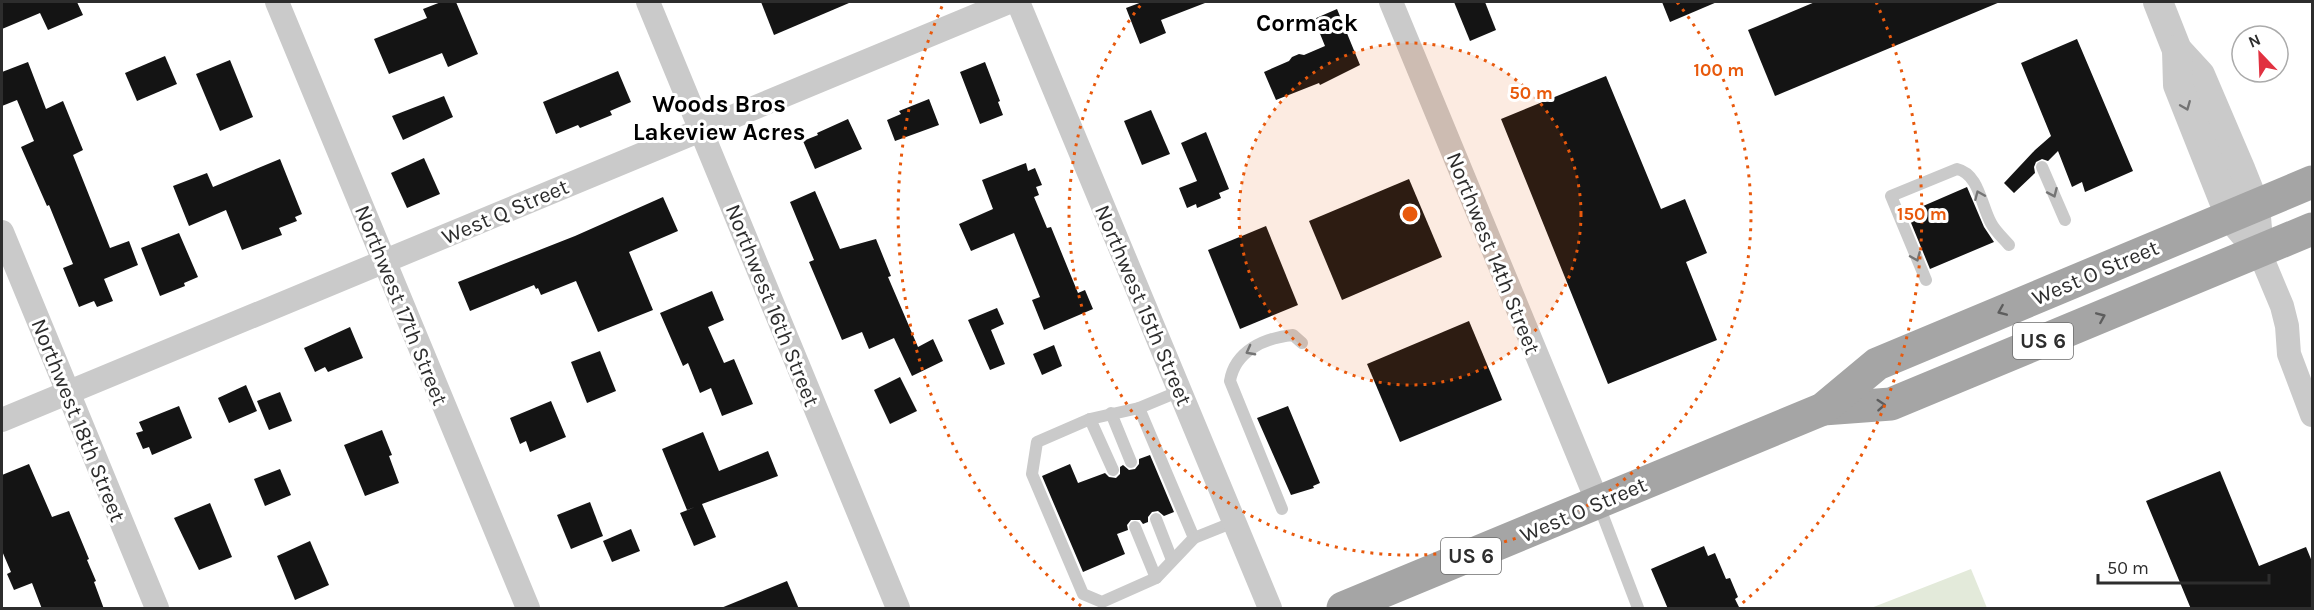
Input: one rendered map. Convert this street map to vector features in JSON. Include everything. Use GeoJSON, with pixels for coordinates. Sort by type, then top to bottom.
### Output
{"type":"FeatureCollection","features":[{"type":"Feature","properties":{"kind":"main road","name":"West O Street"},"geometry":{"type":"LineString","coordinates":[[1823,409],[1877,364],[2313,182]]}},
{"type":"Feature","properties":{"kind":"main road","name":"West O Street"},"geometry":{"type":"LineString","coordinates":[[1343,609],[1724,448],[1823,409],[1891,404],[2313,229]]}},
{"type":"Feature","properties":{"kind":"street","name":"Northwest 17th Street"},"geometry":{"type":"LineString","coordinates":[[277,2],[528,609]]}},
{"type":"Feature","properties":{"kind":"street","name":"Northwest 16th Street"},"geometry":{"type":"LineString","coordinates":[[648,2],[898,609]]}},
{"type":"Feature","properties":{"kind":"street","name":"West Q Street"},"geometry":{"type":"LineString","coordinates":[[2,420],[1009,2]]}},
{"type":"Feature","properties":{"kind":"street","name":"Northwest 15th Street"},"geometry":{"type":"LineString","coordinates":[[1018,2],[1270,609]]}},
{"type":"Feature","properties":{"kind":"street","name":"Northwest 14th Street"},"geometry":{"type":"LineString","coordinates":[[1391,2],[1598,503]]}},
{"type":"Feature","properties":{"kind":"street"},"geometry":{"type":"LineString","coordinates":[[2158,2],[2177,50],[2178,85],[2242,211],[2282,306],[2287,326],[2289,354],[2312,415]]}},
{"type":"Feature","properties":{"kind":"street","name":"Northwest 18th Street"},"geometry":{"type":"LineString","coordinates":[[2,232],[157,609]]}},
{"type":"Feature","properties":{"kind":"lane"},"geometry":{"type":"LineString","coordinates":[[2042,167],[2065,220]]}},
{"type":"Feature","properties":{"kind":"lane"},"geometry":{"type":"LineString","coordinates":[[1926,280],[1891,196],[1957,169],[1966,171],[1991,224],[2009,245]]}},
{"type":"Feature","properties":{"kind":"lane"},"geometry":{"type":"LineString","coordinates":[[1282,509],[1230,381],[1232,369],[1244,352],[1283,336],[1293,335],[1302,343]]}},
{"type":"Feature","properties":{"kind":"lane"},"geometry":{"type":"LineString","coordinates":[[1180,391],[1139,408],[1090,419],[1037,442],[1032,474],[1083,594],[1102,602],[1156,578],[1194,538],[1234,522]]}},
{"type":"Feature","properties":{"kind":"lane"},"geometry":{"type":"LineString","coordinates":[[1139,408],[1194,538]]}},
{"type":"Feature","properties":{"kind":"lane"},"geometry":{"type":"LineString","coordinates":[[1112,413],[1131,462]]}},
{"type":"Feature","properties":{"kind":"lane"},"geometry":{"type":"LineString","coordinates":[[1090,419],[1113,470]]}},
{"type":"Feature","properties":{"kind":"lane"},"geometry":{"type":"LineString","coordinates":[[1598,503],[1638,609]]}},
{"type":"Feature","properties":{"kind":"lane"},"geometry":{"type":"LineString","coordinates":[[1156,519],[1172,560]]}},
{"type":"Feature","properties":{"kind":"lane"},"geometry":{"type":"LineString","coordinates":[[1136,528],[1156,578]]}},
{"type":"Feature","properties":{"kind":"green space"},"geometry":{"type":"Polygon","coordinates":[[[1971,569],[1987,608],[1871,608],[1971,569]]]}},
{"type":"Feature","properties":{"kind":"building"},"geometry":{"type":"Polygon","coordinates":[[[2,2],[77,2],[83,15],[48,30],[40,13],[2,29],[2,2]]]}},
{"type":"Feature","properties":{"kind":"building"},"geometry":{"type":"Polygon","coordinates":[[[441,2],[456,2],[478,54],[448,67],[442,53],[389,74],[374,39],[427,18],[423,9],[441,2]]]}},
{"type":"Feature","properties":{"kind":"building"},"geometry":{"type":"Polygon","coordinates":[[[761,2],[849,2],[849,3],[774,35],[761,2]]]}},
{"type":"Feature","properties":{"kind":"building"},"geometry":{"type":"Polygon","coordinates":[[[1142,2],[1205,3],[1161,20],[1166,33],[1140,44],[1126,8],[1142,2]]]}},
{"type":"Feature","properties":{"kind":"building"},"geometry":{"type":"Polygon","coordinates":[[[1454,2],[1485,2],[1496,30],[1470,41],[1454,2]]]}},
{"type":"Feature","properties":{"kind":"building"},"geometry":{"type":"Polygon","coordinates":[[[1662,2],[1717,2],[1670,22],[1662,2]]]}},
{"type":"Feature","properties":{"kind":"building"},"geometry":{"type":"Polygon","coordinates":[[[1815,2],[2000,2],[1775,96],[1748,30],[1815,2]]]}},
{"type":"Feature","properties":{"kind":"building"},"geometry":{"type":"Polygon","coordinates":[[[1337,9],[1360,65],[1320,85],[1319,83],[1276,100],[1264,72],[1299,54],[1304,55],[1325,46],[1314,19],[1337,9]]]}},
{"type":"Feature","properties":{"kind":"building"},"geometry":{"type":"Polygon","coordinates":[[[2077,39],[2133,171],[2085,192],[2082,182],[2072,187],[2058,151],[2048,161],[2042,159],[2036,162],[2035,173],[2014,193],[2004,183],[2051,136],[2021,63],[2077,39]]]}},
{"type":"Feature","properties":{"kind":"building"},"geometry":{"type":"Polygon","coordinates":[[[165,56],[177,84],[137,101],[125,73],[165,56]]]}},
{"type":"Feature","properties":{"kind":"building"},"geometry":{"type":"Polygon","coordinates":[[[230,60],[253,117],[220,131],[196,74],[230,60]]]}},
{"type":"Feature","properties":{"kind":"building"},"geometry":{"type":"Polygon","coordinates":[[[28,62],[46,109],[63,101],[83,150],[73,155],[110,248],[129,241],[138,265],[104,279],[113,301],[97,307],[94,301],[79,307],[63,268],[73,264],[49,205],[47,206],[21,147],[34,141],[17,100],[2,106],[2,72],[28,62]]]}},
{"type":"Feature","properties":{"kind":"building"},"geometry":{"type":"Polygon","coordinates":[[[985,62],[1003,115],[980,124],[960,72],[985,62]]]}},
{"type":"Feature","properties":{"kind":"building"},"geometry":{"type":"Polygon","coordinates":[[[618,71],[631,102],[610,111],[612,115],[580,128],[578,125],[556,134],[543,102],[618,71]]]}},
{"type":"Feature","properties":{"kind":"building"},"geometry":{"type":"Polygon","coordinates":[[[1606,76],[1661,209],[1685,199],[1707,253],[1686,262],[1717,340],[1608,384],[1501,119],[1606,76]]]}},
{"type":"Feature","properties":{"kind":"building"},"geometry":{"type":"Polygon","coordinates":[[[444,96],[453,117],[403,140],[392,116],[444,96]]]}},
{"type":"Feature","properties":{"kind":"building"},"geometry":{"type":"Polygon","coordinates":[[[929,99],[939,125],[895,141],[887,120],[901,114],[899,111],[929,99]]]}},
{"type":"Feature","properties":{"kind":"building"},"geometry":{"type":"Polygon","coordinates":[[[1151,110],[1170,154],[1142,165],[1124,121],[1151,110]]]}},
{"type":"Feature","properties":{"kind":"building"},"geometry":{"type":"Polygon","coordinates":[[[848,119],[862,149],[815,169],[803,141],[848,119]]]}},
{"type":"Feature","properties":{"kind":"building"},"geometry":{"type":"Polygon","coordinates":[[[1206,132],[1229,189],[1219,193],[1221,198],[1197,208],[1196,204],[1187,208],[1179,188],[1197,181],[1181,143],[1206,132]]]}},
{"type":"Feature","properties":{"kind":"building"},"geometry":{"type":"Polygon","coordinates":[[[424,158],[440,194],[407,208],[391,173],[424,158]]]}},
{"type":"Feature","properties":{"kind":"building"},"geometry":{"type":"Polygon","coordinates":[[[280,159],[302,214],[295,217],[297,221],[279,228],[282,235],[242,250],[226,210],[189,226],[173,186],[207,173],[213,187],[280,159]]]}},
{"type":"Feature","properties":{"kind":"building"},"geometry":{"type":"Polygon","coordinates":[[[1026,163],[1028,171],[1035,168],[1042,185],[1036,187],[1039,195],[1034,197],[1047,228],[1051,227],[1078,293],[1085,290],[1093,309],[1044,330],[1032,300],[1040,297],[1014,233],[971,251],[959,224],[993,209],[982,180],[1026,163]]]}},
{"type":"Feature","properties":{"kind":"building"},"geometry":{"type":"Polygon","coordinates":[[[1409,179],[1442,257],[1342,300],[1309,221],[1409,179]]]}},
{"type":"Feature","properties":{"kind":"building"},"geometry":{"type":"Polygon","coordinates":[[[1967,187],[1984,227],[1994,242],[1930,269],[1907,213],[1967,187]]]}},
{"type":"Feature","properties":{"kind":"building"},"geometry":{"type":"Polygon","coordinates":[[[815,191],[840,249],[876,239],[891,276],[888,277],[918,347],[933,339],[943,361],[912,376],[894,338],[869,349],[862,332],[842,340],[809,262],[814,260],[790,202],[815,191]]]}},
{"type":"Feature","properties":{"kind":"building"},"geometry":{"type":"Polygon","coordinates":[[[663,197],[678,231],[629,252],[653,310],[598,332],[576,281],[541,295],[534,285],[470,311],[458,282],[575,236],[663,197]]]}},
{"type":"Feature","properties":{"kind":"building"},"geometry":{"type":"Polygon","coordinates":[[[1266,226],[1298,305],[1240,329],[1208,250],[1266,226]]]}},
{"type":"Feature","properties":{"kind":"building"},"geometry":{"type":"Polygon","coordinates":[[[179,233],[198,277],[184,283],[185,286],[160,296],[141,248],[179,233]]]}},
{"type":"Feature","properties":{"kind":"building"},"geometry":{"type":"Polygon","coordinates":[[[712,291],[724,320],[708,327],[724,363],[734,359],[753,404],[722,416],[711,388],[700,393],[688,363],[683,366],[660,313],[712,291]]]}},
{"type":"Feature","properties":{"kind":"building"},"geometry":{"type":"Polygon","coordinates":[[[997,308],[1004,324],[991,330],[1005,364],[990,370],[968,320],[997,308]]]}},
{"type":"Feature","properties":{"kind":"building"},"geometry":{"type":"Polygon","coordinates":[[[1469,321],[1502,400],[1400,442],[1367,364],[1469,321]]]}},
{"type":"Feature","properties":{"kind":"building"},"geometry":{"type":"Polygon","coordinates":[[[350,327],[363,358],[328,372],[325,367],[315,372],[304,348],[350,327]]]}},
{"type":"Feature","properties":{"kind":"building"},"geometry":{"type":"Polygon","coordinates":[[[1054,345],[1062,366],[1042,375],[1033,354],[1054,345]]]}},
{"type":"Feature","properties":{"kind":"building"},"geometry":{"type":"Polygon","coordinates":[[[600,351],[616,391],[587,403],[571,362],[600,351]]]}},
{"type":"Feature","properties":{"kind":"building"},"geometry":{"type":"Polygon","coordinates":[[[900,377],[917,411],[890,424],[874,390],[900,377]]]}},
{"type":"Feature","properties":{"kind":"building"},"geometry":{"type":"Polygon","coordinates":[[[246,385],[257,411],[229,423],[218,398],[246,385]]]}},
{"type":"Feature","properties":{"kind":"building"},"geometry":{"type":"Polygon","coordinates":[[[280,392],[292,421],[269,430],[257,401],[280,392]]]}},
{"type":"Feature","properties":{"kind":"building"},"geometry":{"type":"Polygon","coordinates":[[[551,401],[566,437],[530,452],[526,441],[520,444],[510,418],[551,401]]]}},
{"type":"Feature","properties":{"kind":"building"},"geometry":{"type":"Polygon","coordinates":[[[179,406],[192,438],[152,455],[149,447],[143,449],[136,433],[143,431],[139,422],[179,406]]]}},
{"type":"Feature","properties":{"kind":"building"},"geometry":{"type":"Polygon","coordinates":[[[1288,406],[1320,483],[1313,486],[1314,488],[1291,495],[1257,418],[1288,406]]]}},
{"type":"Feature","properties":{"kind":"building"},"geometry":{"type":"Polygon","coordinates":[[[382,430],[392,455],[389,456],[399,483],[365,496],[344,445],[382,430]]]}},
{"type":"Feature","properties":{"kind":"building"},"geometry":{"type":"Polygon","coordinates":[[[703,432],[719,471],[768,451],[778,476],[702,504],[716,537],[694,546],[680,513],[695,507],[687,510],[662,449],[703,432]]]}},
{"type":"Feature","properties":{"kind":"building"},"geometry":{"type":"Polygon","coordinates":[[[1150,455],[1174,512],[1164,516],[1158,511],[1152,512],[1148,517],[1148,522],[1143,524],[1140,520],[1131,520],[1127,525],[1128,530],[1117,534],[1125,554],[1083,572],[1042,476],[1070,464],[1078,483],[1105,473],[1109,477],[1116,478],[1120,474],[1120,467],[1123,465],[1129,470],[1135,469],[1139,464],[1139,459],[1150,455]]]}},
{"type":"Feature","properties":{"kind":"building"},"geometry":{"type":"Polygon","coordinates":[[[29,464],[52,517],[69,511],[89,559],[87,560],[104,609],[42,609],[32,583],[14,590],[7,574],[11,572],[2,551],[2,475],[29,464]]]}},
{"type":"Feature","properties":{"kind":"building"},"geometry":{"type":"Polygon","coordinates":[[[280,469],[291,495],[265,506],[254,479],[280,469]]]}},
{"type":"Feature","properties":{"kind":"building"},"geometry":{"type":"Polygon","coordinates":[[[2220,471],[2259,566],[2306,547],[2313,564],[2313,609],[2191,609],[2146,501],[2220,471]]]}},
{"type":"Feature","properties":{"kind":"building"},"geometry":{"type":"Polygon","coordinates":[[[590,502],[603,536],[571,549],[557,515],[590,502]]]}},
{"type":"Feature","properties":{"kind":"building"},"geometry":{"type":"Polygon","coordinates":[[[210,503],[232,557],[199,570],[174,518],[210,503]]]}},
{"type":"Feature","properties":{"kind":"building"},"geometry":{"type":"Polygon","coordinates":[[[631,529],[640,551],[612,562],[603,541],[631,529]]]}},
{"type":"Feature","properties":{"kind":"building"},"geometry":{"type":"Polygon","coordinates":[[[310,541],[329,585],[295,600],[277,556],[310,541]]]}},
{"type":"Feature","properties":{"kind":"building"},"geometry":{"type":"Polygon","coordinates":[[[1704,546],[1708,556],[1715,553],[1726,579],[1730,578],[1740,609],[1668,609],[1651,569],[1704,546]]]}},
{"type":"Feature","properties":{"kind":"building"},"geometry":{"type":"Polygon","coordinates":[[[787,581],[799,609],[721,609],[721,608],[787,581]]]}},
{"type":"Feature","properties":{"kind":"district","name":"Cormack"},"geometry":{"type":"Point","coordinates":[1307,23]}},
{"type":"Feature","properties":{"kind":"district","name":"Woods Bros Lakeview Acres"},"geometry":{"type":"Point","coordinates":[719,118]}}]}
